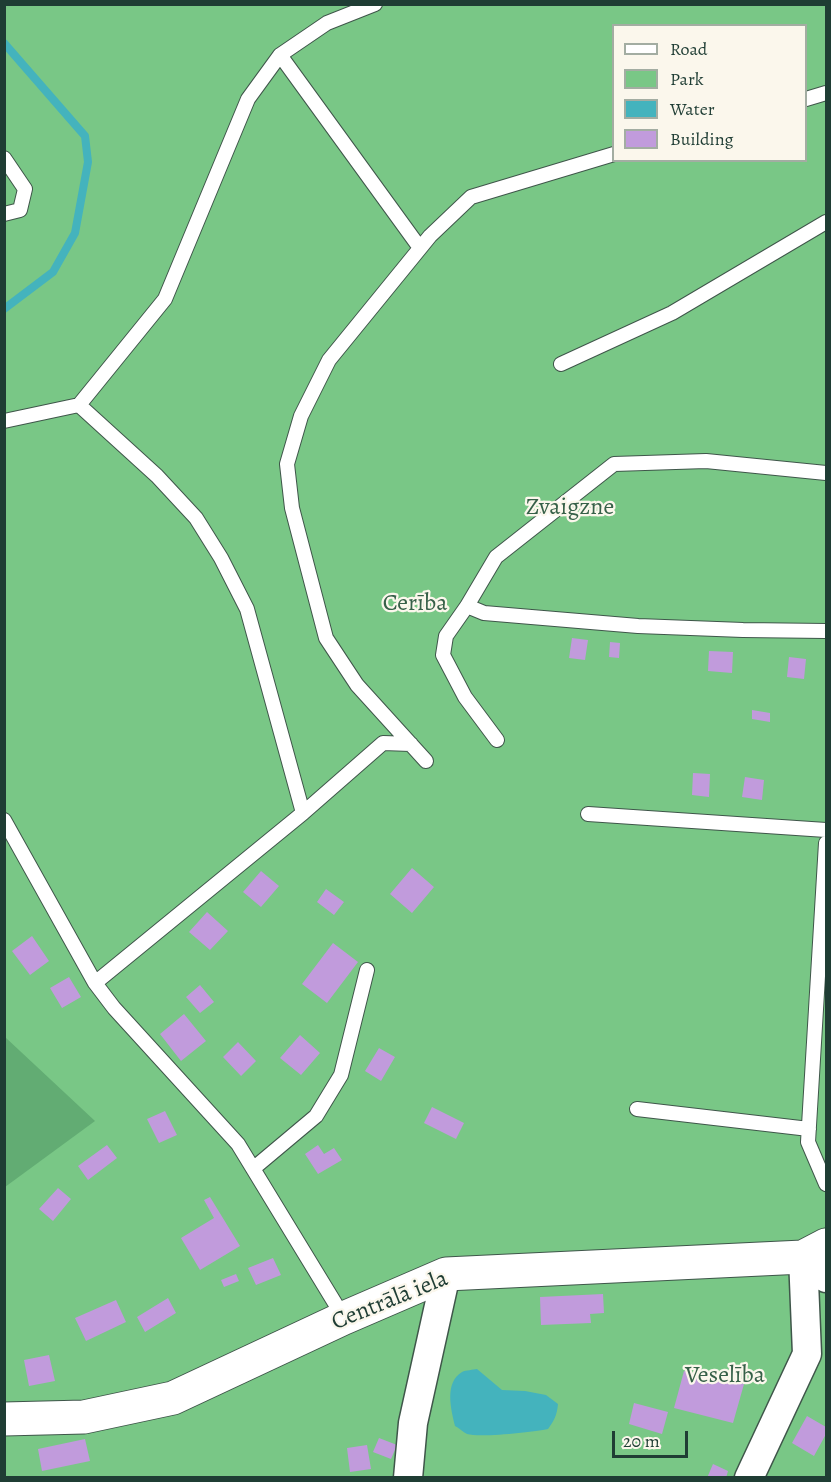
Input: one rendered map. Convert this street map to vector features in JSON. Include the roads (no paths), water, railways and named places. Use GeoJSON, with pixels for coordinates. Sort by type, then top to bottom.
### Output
{"type":"FeatureCollection","features":[{"type":"Feature","properties":{"kind":"street","name":"Centrālā iela"},"geometry":{"type":"LineString","coordinates":[[4,1419],[84,1417],[172,1398],[344,1318],[446,1274],[819,1260]]}},
{"type":"Feature","properties":{"kind":"street"},"geometry":{"type":"LineString","coordinates":[[749,1478],[807,1354],[819,1260]]}},
{"type":"Feature","properties":{"kind":"street"},"geometry":{"type":"LineString","coordinates":[[408,1478],[413,1423],[446,1274]]}},
{"type":"Feature","properties":{"kind":"lane"},"geometry":{"type":"LineString","coordinates":[[4,420],[79,405],[165,299],[248,99],[280,55],[327,23],[375,4]]}},
{"type":"Feature","properties":{"kind":"lane"},"geometry":{"type":"LineString","coordinates":[[280,55],[420,248]]}},
{"type":"Feature","properties":{"kind":"lane"},"geometry":{"type":"LineString","coordinates":[[807,99],[826,93]]}},
{"type":"Feature","properties":{"kind":"lane"},"geometry":{"type":"LineString","coordinates":[[426,761],[357,685],[326,638],[292,508],[287,464],[301,416],[328,360],[430,236],[471,197],[612,155]]}},
{"type":"Feature","properties":{"kind":"lane"},"geometry":{"type":"LineString","coordinates":[[4,158],[26,189],[20,210],[4,214]]}},
{"type":"Feature","properties":{"kind":"lane"},"geometry":{"type":"LineString","coordinates":[[561,364],[672,313],[826,222]]}},
{"type":"Feature","properties":{"kind":"lane"},"geometry":{"type":"LineString","coordinates":[[79,405],[157,476],[188,509],[221,558],[247,609],[303,813]]}},
{"type":"Feature","properties":{"kind":"lane"},"geometry":{"type":"LineString","coordinates":[[497,740],[465,697],[443,655],[446,636],[496,557],[614,464],[706,461],[826,473]]}},
{"type":"Feature","properties":{"kind":"lane"},"geometry":{"type":"LineString","coordinates":[[467,606],[484,613],[638,626],[826,631]]}},
{"type":"Feature","properties":{"kind":"lane"},"geometry":{"type":"LineString","coordinates":[[95,983],[303,813],[383,743],[411,744]]}},
{"type":"Feature","properties":{"kind":"lane"},"geometry":{"type":"LineString","coordinates":[[588,814],[826,830]]}},
{"type":"Feature","properties":{"kind":"lane"},"geometry":{"type":"LineString","coordinates":[[4,820],[95,983],[114,1008],[238,1144],[344,1318]]}},
{"type":"Feature","properties":{"kind":"lane"},"geometry":{"type":"LineString","coordinates":[[826,843],[808,1129],[808,1142],[826,1184]]}},
{"type":"Feature","properties":{"kind":"lane"},"geometry":{"type":"LineString","coordinates":[[254,1168],[316,1116],[341,1075],[367,970]]}},
{"type":"Feature","properties":{"kind":"lane"},"geometry":{"type":"LineString","coordinates":[[637,1109],[808,1129]]}},
{"type":"Feature","properties":{"kind":"water"},"geometry":{"type":"Polygon","coordinates":[[[477,1369],[502,1390],[546,1395],[558,1404],[555,1418],[548,1429],[474,1435],[467,1434],[455,1426],[450,1397],[453,1383],[462,1372],[477,1369]]]}},
{"type":"Feature","properties":{"kind":"waterway"},"geometry":{"type":"LineString","coordinates":[[4,43],[85,136],[88,162],[75,233],[53,272],[4,309]]}},
{"type":"Feature","properties":{"kind":"park label","name":"Zvaigzne"},"geometry":{"type":"Point","coordinates":[570,508]}},
{"type":"Feature","properties":{"kind":"park label","name":"Cerība"},"geometry":{"type":"Point","coordinates":[415,604]}},
{"type":"Feature","properties":{"kind":"park label","name":"Veselība"},"geometry":{"type":"Point","coordinates":[725,1376]}}]}
